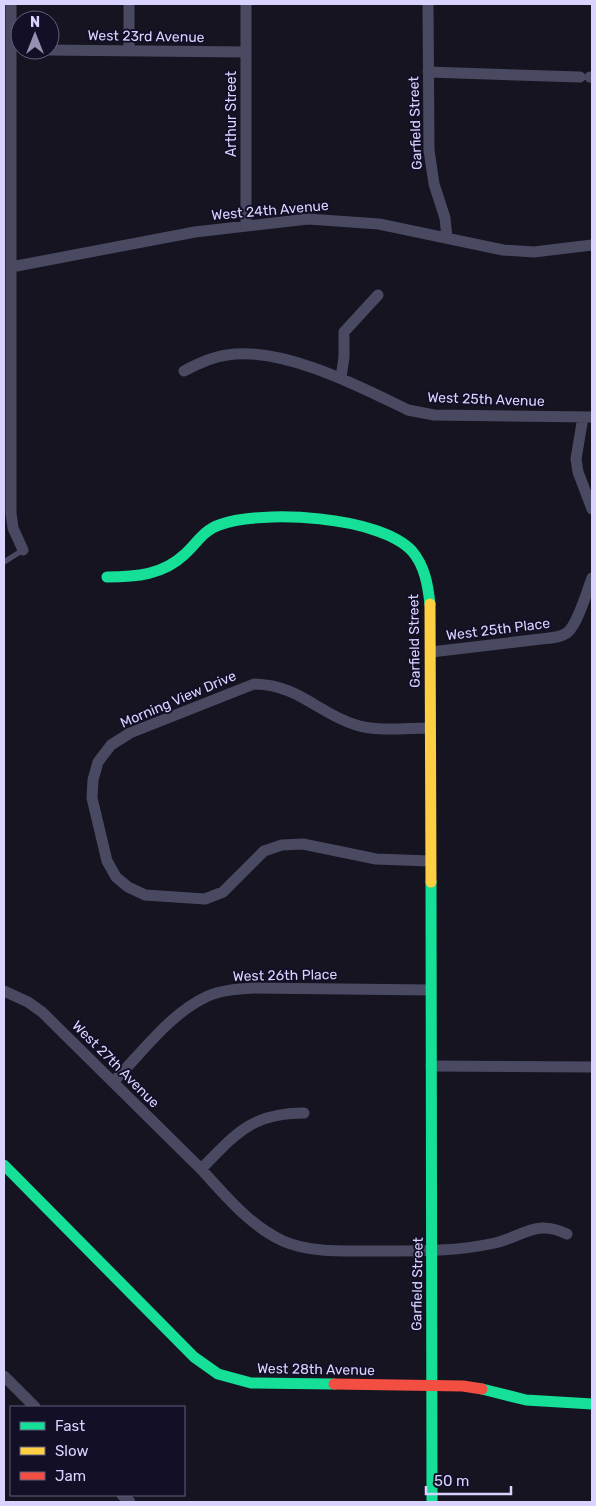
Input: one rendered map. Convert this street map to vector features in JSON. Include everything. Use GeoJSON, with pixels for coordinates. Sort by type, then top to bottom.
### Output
{"type":"FeatureCollection","features":[{"type":"Feature","properties":{"kind":"street"},"geometry":{"type":"LineString","coordinates":[[129,4],[129,51]]}},
{"type":"Feature","properties":{"kind":"street","name":"Arthur Street"},"geometry":{"type":"LineString","coordinates":[[246,4],[246,225]]}},
{"type":"Feature","properties":{"kind":"street","name":"Garfield Street"},"geometry":{"type":"LineString","coordinates":[[428,4],[429,150],[434,184],[445,218],[447,238]]}},
{"type":"Feature","properties":{"kind":"street","name":"West 23rd Avenue"},"geometry":{"type":"LineString","coordinates":[[60,50],[246,52]]}},
{"type":"Feature","properties":{"kind":"street"},"geometry":{"type":"LineString","coordinates":[[16,60],[8,260],[7,445],[11,517],[23,550]]}},
{"type":"Feature","properties":{"kind":"street"},"geometry":{"type":"LineString","coordinates":[[428,72],[587,77]]}},
{"type":"Feature","properties":{"kind":"street","name":"West 24th Avenue"},"geometry":{"type":"LineString","coordinates":[[8,260],[246,225],[333,219],[379,224],[503,250],[534,252],[592,246]]}},
{"type":"Feature","properties":{"kind":"street"},"geometry":{"type":"LineString","coordinates":[[341,378],[344,357],[344,332],[378,295]]}},
{"type":"Feature","properties":{"kind":"street","name":"West 25th Avenue"},"geometry":{"type":"LineString","coordinates":[[184,371],[212,358],[241,354],[282,360],[341,378],[408,410],[434,415],[588,417]]}},
{"type":"Feature","properties":{"kind":"street"},"geometry":{"type":"LineString","coordinates":[[588,417],[576,458],[578,472],[592,509]]}},
{"type":"Feature","properties":{"kind":"street","name":"Garfield Street"},"geometry":{"type":"LineString","coordinates":[[107,577],[149,576],[166,570],[184,555],[199,538],[210,530],[237,518],[294,517],[383,532],[404,543],[418,558],[426,577],[430,603],[429,728],[433,1251],[432,1502]]}},
{"type":"Feature","properties":{"kind":"street","name":"West 25th Place"},"geometry":{"type":"LineString","coordinates":[[430,652],[541,640],[568,632],[575,622],[592,578]]}},
{"type":"Feature","properties":{"kind":"street","name":"Morning View Drive"},"geometry":{"type":"LineString","coordinates":[[429,728],[367,728],[354,724],[293,691],[272,684],[254,684],[130,733],[111,745],[98,762],[93,780],[92,798],[107,861],[116,877],[128,887],[145,895],[205,899],[223,892],[264,852],[282,845],[303,844],[376,859],[430,861]]}},
{"type":"Feature","properties":{"kind":"street","name":"West 26th Place"},"geometry":{"type":"LineString","coordinates":[[114,1082],[190,1005],[210,995],[231,990],[254,988],[431,990]]}},
{"type":"Feature","properties":{"kind":"street","name":"West 27th Avenue"},"geometry":{"type":"LineString","coordinates":[[4,991],[28,1002],[42,1012],[201,1169],[246,1217],[284,1242],[334,1251],[433,1251],[472,1248],[498,1242],[524,1231],[541,1227],[554,1228],[567,1234]]}},
{"type":"Feature","properties":{"kind":"street"},"geometry":{"type":"LineString","coordinates":[[432,1066],[592,1067]]}},
{"type":"Feature","properties":{"kind":"street"},"geometry":{"type":"LineString","coordinates":[[201,1169],[237,1133],[251,1124],[277,1114],[304,1113]]}},
{"type":"Feature","properties":{"kind":"street","name":"West 28th Avenue"},"geometry":{"type":"LineString","coordinates":[[4,1165],[194,1357],[218,1374],[238,1381],[273,1385],[479,1388],[549,1403],[592,1404]]}},
{"type":"Feature","properties":{"kind":"street"},"geometry":{"type":"LineString","coordinates":[[4,1376],[34,1406]]}},
{"type":"Feature","properties":{"kind":"lane"},"geometry":{"type":"LineString","coordinates":[[4,562],[23,550]]}},
{"type":"Feature","properties":{"kind":"traffic: fast"},"geometry":{"type":"LineString","coordinates":[[107,577],[139,575],[158,571],[177,561],[205,534],[219,525],[238,520],[263,517],[320,519],[348,523],[374,530],[396,539],[412,551],[423,570],[430,604]]}},
{"type":"Feature","properties":{"kind":"traffic: fast"},"geometry":{"type":"LineString","coordinates":[[431,882],[432,1502]]}},
{"type":"Feature","properties":{"kind":"traffic: fast"},"geometry":{"type":"LineString","coordinates":[[4,1165],[194,1357],[218,1374],[251,1383],[334,1384]]}},
{"type":"Feature","properties":{"kind":"traffic: fast"},"geometry":{"type":"LineString","coordinates":[[482,1389],[526,1400],[592,1404]]}},
{"type":"Feature","properties":{"kind":"traffic: slow"},"geometry":{"type":"LineString","coordinates":[[430,604],[431,882]]}},
{"type":"Feature","properties":{"kind":"traffic: jam"},"geometry":{"type":"LineString","coordinates":[[334,1384],[463,1386],[482,1389]]}}]}
